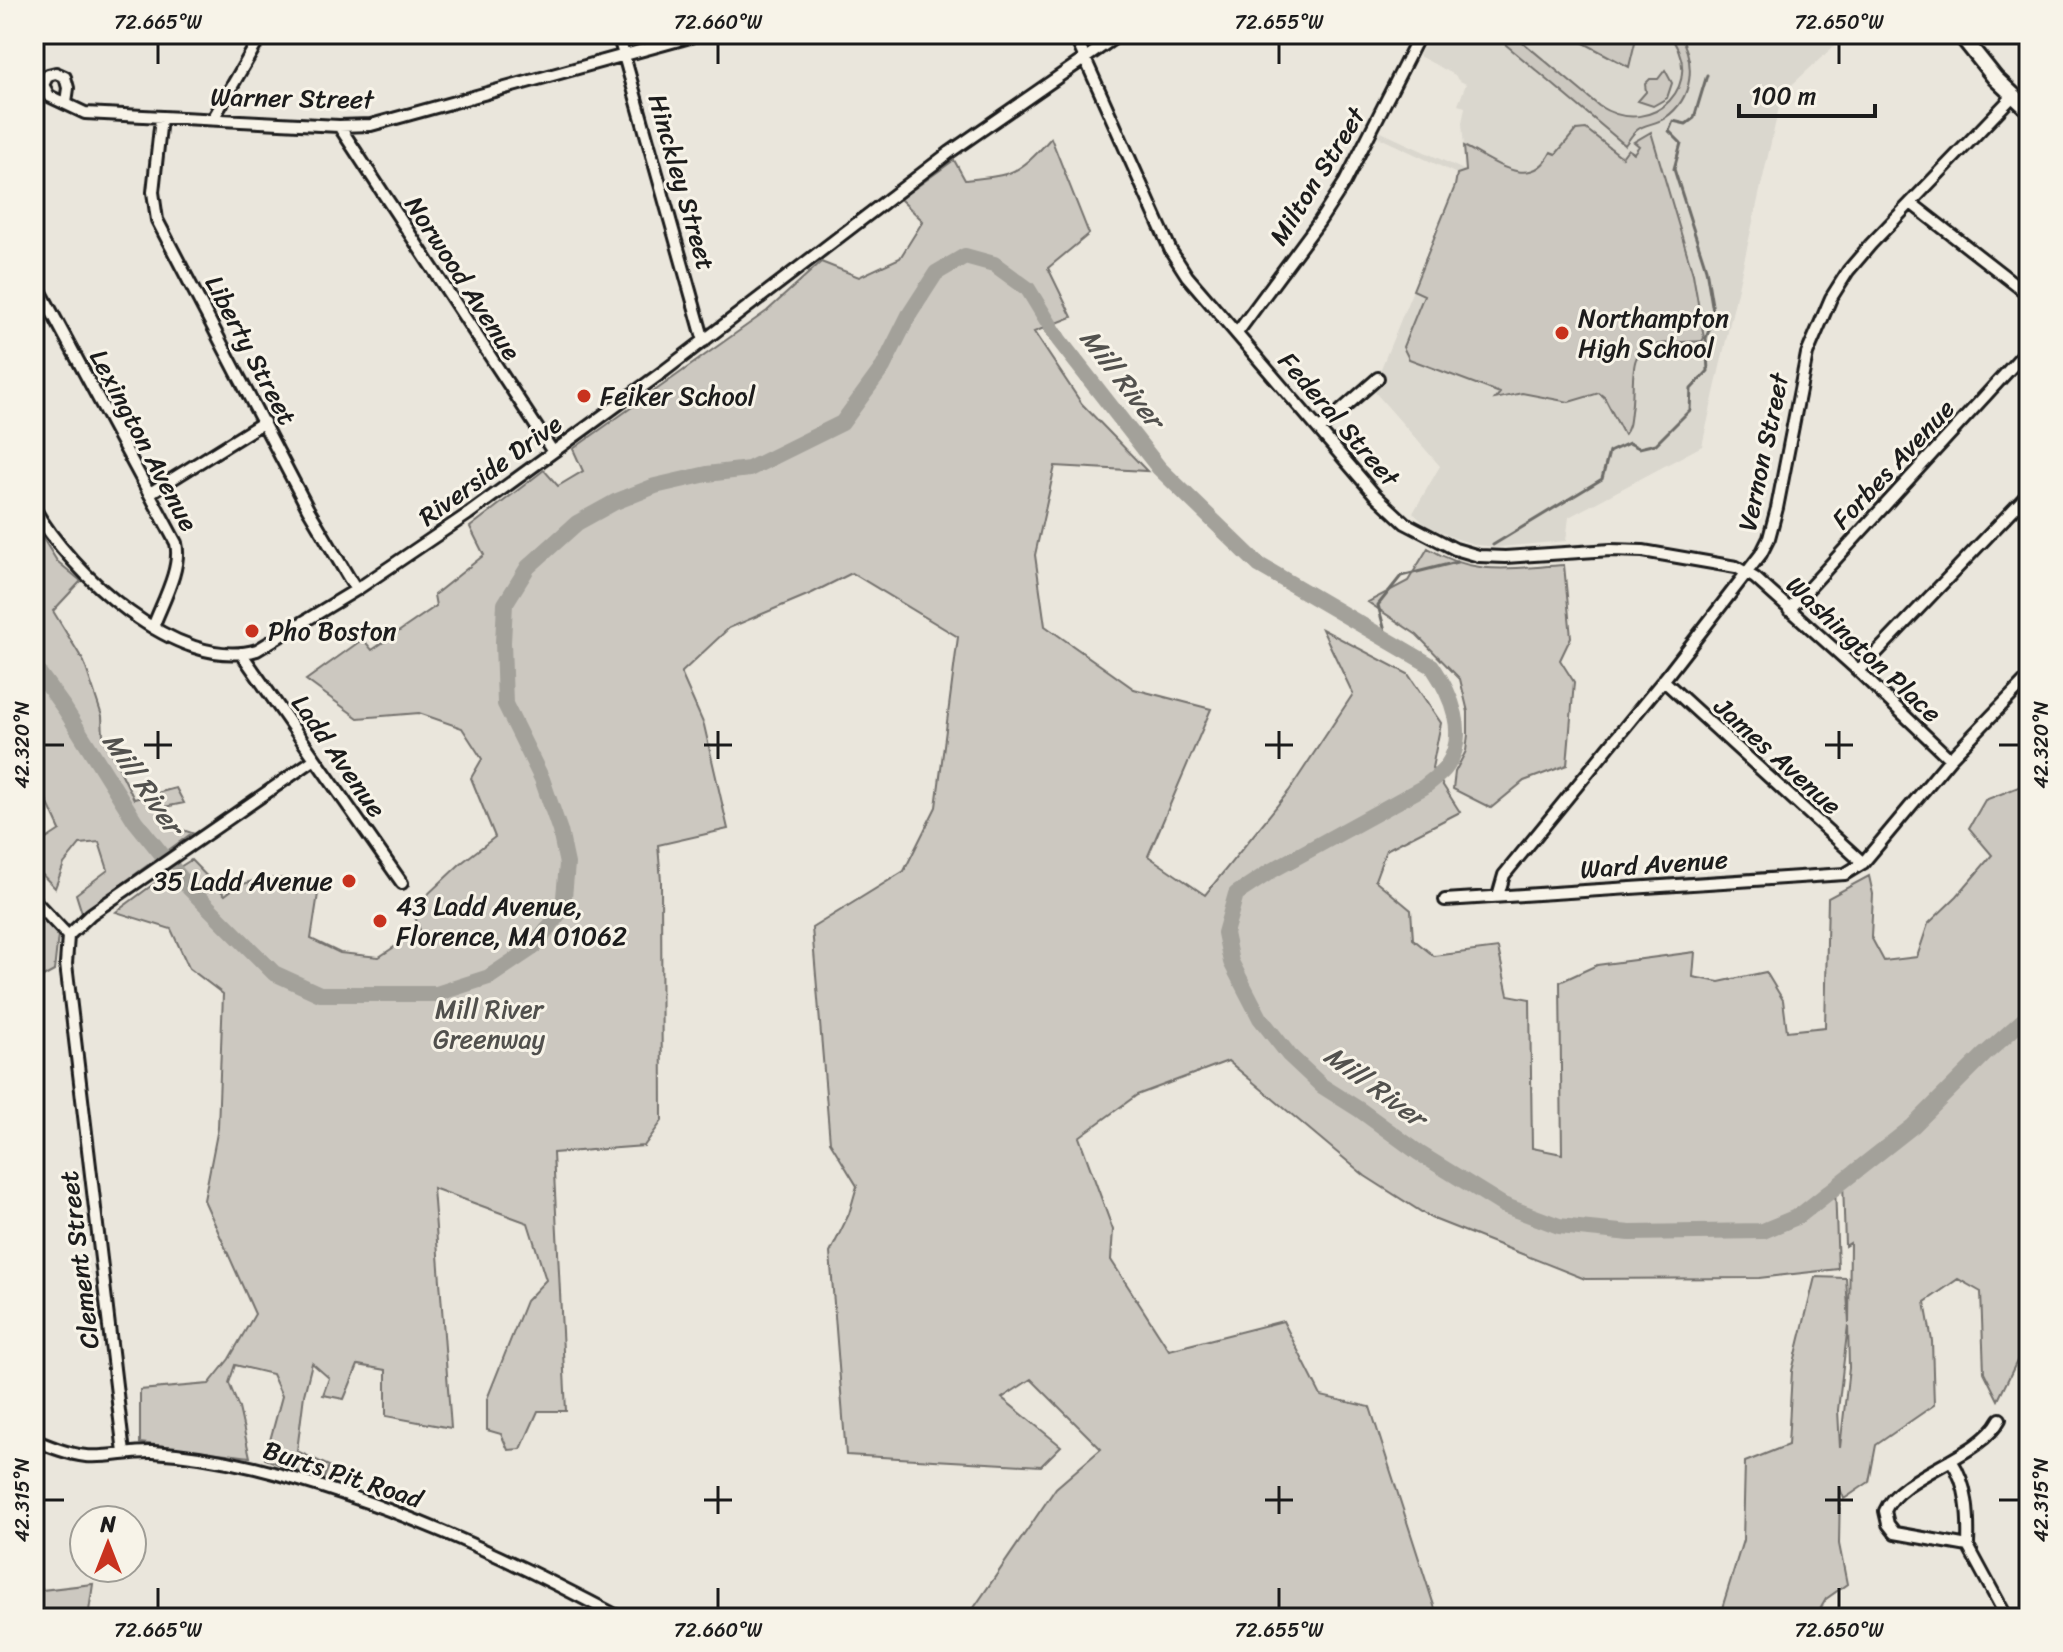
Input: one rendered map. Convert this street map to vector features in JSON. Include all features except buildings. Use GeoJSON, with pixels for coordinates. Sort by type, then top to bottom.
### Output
{"type":"FeatureCollection","features":[{"type":"Feature","properties":{"kind":"highway"},"geometry":{"type":"LineString","coordinates":[[1960,34],[2013,96],[2029,110]]}},
{"type":"Feature","properties":{"kind":"street"},"geometry":{"type":"LineString","coordinates":[[213,119],[262,34]]}},
{"type":"Feature","properties":{"kind":"street","name":"Hinckley Street"},"geometry":{"type":"LineString","coordinates":[[618,34],[704,341]]}},
{"type":"Feature","properties":{"kind":"street","name":"Warner Street"},"geometry":{"type":"LineString","coordinates":[[66,102],[85,113],[339,126],[378,124],[701,34]]}},
{"type":"Feature","properties":{"kind":"street","name":"Federal Street"},"geometry":{"type":"LineString","coordinates":[[1074,34],[1168,247],[1187,276],[1389,510],[1405,523],[1440,543],[1468,554],[1505,557],[1643,551],[1736,567],[1748,573]]}},
{"type":"Feature","properties":{"kind":"street","name":"Riverside Drive"},"geometry":{"type":"LineString","coordinates":[[241,653],[257,650],[356,590],[468,514],[704,341],[950,152],[1120,34]]}},
{"type":"Feature","properties":{"kind":"street","name":"Milton Street"},"geometry":{"type":"LineString","coordinates":[[1237,333],[1345,182],[1420,34]]}},
{"type":"Feature","properties":{"kind":"street","name":"Vernon Street"},"geometry":{"type":"LineString","coordinates":[[1498,896],[1504,875],[1748,573],[1769,538],[1800,383],[1815,330],[1848,271],[2013,96]]}},
{"type":"Feature","properties":{"kind":"street","name":"Liberty Street"},"geometry":{"type":"LineString","coordinates":[[161,118],[153,192],[157,220],[308,509],[356,590]]}},
{"type":"Feature","properties":{"kind":"street","name":"Norwood Avenue"},"geometry":{"type":"LineString","coordinates":[[339,126],[553,452]]}},
{"type":"Feature","properties":{"kind":"street"},"geometry":{"type":"LineString","coordinates":[[1911,203],[2029,295]]}},
{"type":"Feature","properties":{"kind":"street","name":"Lexington Avenue"},"geometry":{"type":"LineString","coordinates":[[34,279],[178,549],[175,567],[153,627]]}},
{"type":"Feature","properties":{"kind":"street","name":"Forbes Avenue"},"geometry":{"type":"LineString","coordinates":[[1789,610],[2029,348]]}},
{"type":"Feature","properties":{"kind":"street"},"geometry":{"type":"LineString","coordinates":[[1319,430],[1378,378]]}},
{"type":"Feature","properties":{"kind":"street"},"geometry":{"type":"LineString","coordinates":[[150,493],[264,422]]}},
{"type":"Feature","properties":{"kind":"street"},"geometry":{"type":"LineString","coordinates":[[1859,671],[2029,493]]}},
{"type":"Feature","properties":{"kind":"street"},"geometry":{"type":"LineString","coordinates":[[34,508],[60,547],[87,577],[115,601],[153,627],[200,647],[241,653]]}},
{"type":"Feature","properties":{"kind":"street","name":"Washington Place"},"geometry":{"type":"LineString","coordinates":[[1748,573],[1859,671],[1950,759]]}},
{"type":"Feature","properties":{"kind":"street","name":"Ladd Avenue"},"geometry":{"type":"LineString","coordinates":[[241,653],[402,883]]}},
{"type":"Feature","properties":{"kind":"street"},"geometry":{"type":"LineString","coordinates":[[1863,863],[1950,759],[2029,677]]}},
{"type":"Feature","properties":{"kind":"street","name":"James Avenue"},"geometry":{"type":"LineString","coordinates":[[1663,680],[1863,863]]}},
{"type":"Feature","properties":{"kind":"street"},"geometry":{"type":"LineString","coordinates":[[34,900],[68,936],[91,914],[315,759]]}},
{"type":"Feature","properties":{"kind":"street","name":"Ward Avenue"},"geometry":{"type":"LineString","coordinates":[[1445,900],[1845,874],[1863,863]]}},
{"type":"Feature","properties":{"kind":"street","name":"Clement Street"},"geometry":{"type":"LineString","coordinates":[[68,936],[66,964],[124,1453]]}},
{"type":"Feature","properties":{"kind":"street"},"geometry":{"type":"LineString","coordinates":[[1968,1546],[1895,1533],[1888,1524],[1885,1511],[1896,1494],[1989,1434],[2000,1419]]}},
{"type":"Feature","properties":{"kind":"street","name":"Burts Pit Road"},"geometry":{"type":"LineString","coordinates":[[34,1440],[88,1456],[182,1454],[254,1468],[406,1516],[476,1545],[621,1618]]}},
{"type":"Feature","properties":{"kind":"street"},"geometry":{"type":"LineString","coordinates":[[1951,1460],[1961,1475],[1968,1513],[1968,1546],[2007,1618]]}},
{"type":"Feature","properties":{"kind":"shaded area","name":"Northampton High School"},"geometry":{"type":"Polygon","coordinates":[[[1429,34],[1847,34],[1782,94],[1702,446],[1569,517],[1566,541],[1499,547],[1477,545],[1426,525],[1413,513],[1440,466],[1373,390],[1329,428],[1378,376],[1455,186],[1457,174],[1378,137],[1381,132],[1466,171],[1462,123],[1465,107],[1458,105],[1466,84],[1419,56],[1429,34]]]}},
{"type":"Feature","properties":{"kind":"green space"},"geometry":{"type":"Polygon","coordinates":[[[1493,34],[1513,34],[1599,106],[1619,115],[1639,116],[1656,111],[1670,101],[1679,87],[1682,70],[1679,52],[1668,34],[1679,34],[1690,68],[1687,90],[1675,110],[1662,120],[1637,130],[1625,145],[1493,34]]]}},
{"type":"Feature","properties":{"kind":"green space"},"geometry":{"type":"Polygon","coordinates":[[[1567,34],[1637,34],[1629,67],[1567,34]]]}},
{"type":"Feature","properties":{"kind":"green space"},"geometry":{"type":"Polygon","coordinates":[[[1665,70],[1672,83],[1667,98],[1653,106],[1638,101],[1646,92],[1645,84],[1650,79],[1658,79],[1665,70]]]}},
{"type":"Feature","properties":{"kind":"green space"},"geometry":{"type":"Polygon","coordinates":[[[1586,129],[1622,157],[1628,149],[1634,153],[1639,146],[1634,142],[1651,132],[1693,274],[1704,338],[1702,341],[1656,345],[1640,353],[1634,364],[1630,421],[1624,435],[1599,393],[1569,402],[1522,393],[1495,399],[1500,393],[1409,359],[1403,347],[1424,295],[1413,290],[1457,174],[1466,171],[1464,146],[1510,170],[1522,172],[1543,164],[1551,152],[1556,154],[1576,130],[1586,129]]]}},
{"type":"Feature","properties":{"kind":"green space","name":"Mill River Greenway"},"geometry":{"type":"Polygon","coordinates":[[[1051,138],[1089,234],[1048,268],[1072,317],[1034,332],[1082,404],[1147,471],[1055,466],[1035,555],[1045,626],[1134,689],[1211,709],[1148,856],[1205,895],[1289,791],[1353,694],[1322,629],[1408,674],[1441,723],[1432,768],[1460,812],[1386,850],[1375,880],[1411,910],[1413,939],[1434,956],[1498,948],[1508,995],[1530,999],[1532,1148],[1562,1154],[1560,982],[1597,965],[1695,952],[1693,977],[1719,982],[1766,972],[1783,1000],[1787,1031],[1825,1027],[1828,898],[1869,876],[1873,894],[1871,937],[1884,961],[1917,957],[1928,924],[1992,855],[1969,828],[1985,800],[2029,783],[2029,1342],[1998,1400],[1984,1372],[1981,1292],[1958,1279],[1925,1302],[1932,1341],[1934,1405],[1876,1445],[1869,1482],[1844,1499],[1840,1488],[1839,1544],[1847,1584],[1826,1599],[1815,1618],[1719,1618],[1743,1540],[1745,1462],[1788,1445],[1792,1371],[1815,1277],[1846,1278],[1849,1323],[1850,1243],[1845,1246],[1843,1180],[1835,1186],[1838,1269],[1759,1278],[1585,1279],[1431,1218],[1365,1176],[1228,1061],[1137,1095],[1079,1137],[1113,1230],[1111,1260],[1169,1350],[1283,1321],[1321,1396],[1370,1407],[1438,1618],[967,1618],[1056,1488],[1101,1449],[1031,1379],[1002,1398],[1061,1446],[1041,1466],[846,1455],[830,1253],[849,1214],[857,1186],[830,1142],[812,928],[904,871],[936,807],[958,637],[852,573],[729,628],[681,673],[704,725],[728,829],[658,845],[661,881],[662,1121],[644,1146],[553,1153],[566,1411],[538,1411],[521,1449],[508,1450],[501,1434],[487,1430],[487,1399],[526,1301],[546,1280],[528,1223],[433,1188],[451,1428],[386,1416],[386,1370],[358,1365],[344,1399],[323,1395],[329,1378],[312,1363],[304,1395],[297,1451],[329,1466],[323,1481],[265,1459],[282,1396],[272,1374],[235,1365],[229,1383],[239,1408],[250,1457],[140,1443],[140,1390],[209,1384],[229,1359],[255,1314],[204,1200],[218,1128],[223,994],[189,968],[171,929],[116,912],[191,860],[225,895],[258,880],[320,881],[311,939],[340,953],[379,957],[420,930],[410,904],[424,898],[495,837],[471,778],[482,759],[462,728],[419,713],[358,718],[306,680],[363,639],[372,650],[436,606],[434,595],[484,555],[470,527],[544,470],[558,486],[583,471],[573,449],[767,311],[821,262],[859,277],[900,258],[923,221],[900,199],[954,160],[965,180],[1014,171],[1051,138]],[[1848,1325],[1838,1410],[1840,1448],[1849,1368],[1848,1325]]]}},
{"type":"Feature","properties":{"kind":"green space"},"geometry":{"type":"Polygon","coordinates":[[[34,524],[57,561],[81,581],[53,611],[84,662],[102,716],[103,735],[134,799],[176,788],[184,803],[160,808],[174,827],[192,833],[82,913],[76,894],[108,870],[99,842],[80,844],[64,864],[55,888],[34,866],[34,847],[60,830],[44,795],[34,801],[34,524]]]}},
{"type":"Feature","properties":{"kind":"green space"},"geometry":{"type":"Polygon","coordinates":[[[1428,548],[1478,567],[1511,569],[1564,565],[1571,637],[1560,660],[1574,682],[1567,765],[1524,781],[1491,808],[1453,789],[1455,772],[1466,751],[1468,734],[1468,712],[1460,679],[1417,635],[1368,602],[1408,581],[1428,548]]]}},
{"type":"Feature","properties":{"kind":"green space"},"geometry":{"type":"Polygon","coordinates":[[[34,908],[58,935],[54,971],[34,982],[34,908]]]}},
{"type":"Feature","properties":{"kind":"green space"},"geometry":{"type":"Polygon","coordinates":[[[93,1584],[88,1618],[34,1618],[34,1591],[93,1584]]]}},
{"type":"Feature","properties":{"kind":"waterway"},"geometry":{"type":"LineString","coordinates":[[1493,545],[1602,479],[1609,452],[1629,443],[1639,448],[1656,444],[1690,410],[1691,389],[1708,371],[1706,338],[1714,317],[1706,269],[1674,169],[1681,143],[1669,131],[1673,121],[1686,124],[1694,118],[1707,75]]}},
{"type":"Feature","properties":{"kind":"waterway","name":"Mill River"},"geometry":{"type":"LineString","coordinates":[[34,666],[65,709],[135,821],[189,888],[274,973],[320,994],[436,994],[489,977],[535,946],[563,908],[567,864],[560,831],[542,779],[505,704],[505,604],[528,567],[577,523],[615,502],[655,486],[707,474],[749,469],[842,423],[883,367],[909,315],[936,273],[965,256],[994,264],[1028,289],[1059,340],[1159,468],[1259,565],[1432,666],[1451,702],[1457,741],[1447,766],[1440,774],[1424,787],[1271,871],[1236,894],[1225,933],[1231,962],[1260,1018],[1289,1055],[1322,1086],[1419,1153],[1503,1205],[1559,1226],[1630,1233],[1763,1231],[1799,1216],[1913,1126],[2029,1015]]}},
{"type":"Feature","properties":{"kind":"waterway"},"geometry":{"type":"LineString","coordinates":[[1387,639],[1378,605],[1401,576],[1457,562]]}},
{"type":"Feature","properties":{"kind":"place","name":"Northampton High School"},"geometry":{"type":"Point","coordinates":[1562,333]}},
{"type":"Feature","properties":{"kind":"place","name":"Feiker School"},"geometry":{"type":"Point","coordinates":[584,396]}},
{"type":"Feature","properties":{"kind":"place","name":"Pho Boston"},"geometry":{"type":"Point","coordinates":[252,631]}},
{"type":"Feature","properties":{"kind":"place","name":"35 Ladd Avenue"},"geometry":{"type":"Point","coordinates":[349,881]}},
{"type":"Feature","properties":{"kind":"place","name":"43 Ladd Avenue, Florence, MA 01062"},"geometry":{"type":"Point","coordinates":[380,921]}}]}
